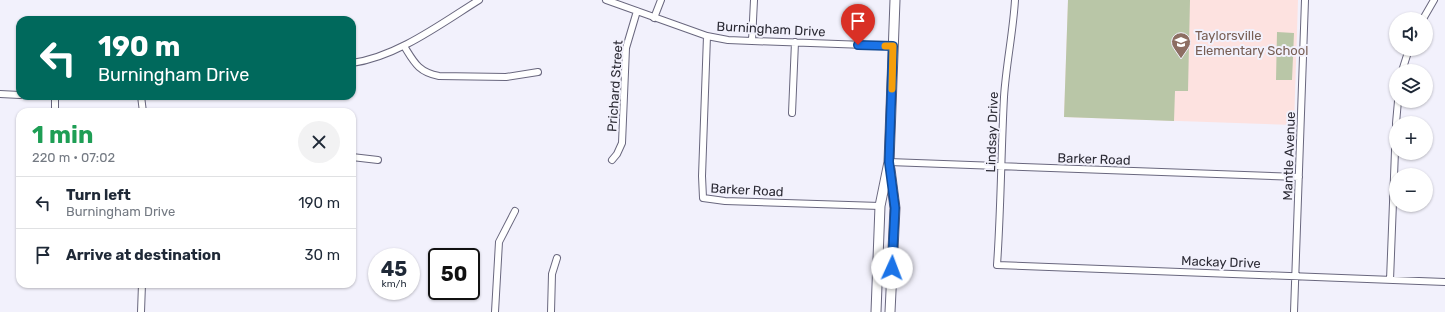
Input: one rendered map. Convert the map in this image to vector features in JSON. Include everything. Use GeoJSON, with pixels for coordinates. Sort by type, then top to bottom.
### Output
{"type":"FeatureCollection","features":[{"type":"Feature","properties":{"kind":"main road"},"geometry":{"type":"LineString","coordinates":[[890,312],[895,208],[889,162],[895,0]]}},
{"type":"Feature","properties":{"kind":"main road"},"geometry":{"type":"LineString","coordinates":[[876,312],[880,206],[889,162]]}},
{"type":"Feature","properties":{"kind":"street"},"geometry":{"type":"LineString","coordinates":[[356,61],[381,55],[404,46],[479,0]]}},
{"type":"Feature","properties":{"kind":"street","name":"Burningham Drive"},"geometry":{"type":"LineString","coordinates":[[606,0],[707,36],[728,40],[893,46]]}},
{"type":"Feature","properties":{"kind":"street"},"geometry":{"type":"LineString","coordinates":[[654,18],[661,0]]}},
{"type":"Feature","properties":{"kind":"street"},"geometry":{"type":"LineString","coordinates":[[752,41],[754,0]]}},
{"type":"Feature","properties":{"kind":"street","name":"Lindsay Drive"},"geometry":{"type":"LineString","coordinates":[[997,266],[1005,76],[1015,0]]}},
{"type":"Feature","properties":{"kind":"street","name":"Mantle Avenue"},"geometry":{"type":"LineString","coordinates":[[1294,312],[1305,0]]}},
{"type":"Feature","properties":{"kind":"street"},"geometry":{"type":"LineString","coordinates":[[1427,12],[1434,0]]}},
{"type":"Feature","properties":{"kind":"street","name":"Prichard Street"},"geometry":{"type":"LineString","coordinates":[[612,160],[617,154],[622,143],[626,48],[637,11]]}},
{"type":"Feature","properties":{"kind":"street","name":"Barker Road"},"geometry":{"type":"LineString","coordinates":[[707,36],[702,176],[703,198],[725,201],[880,206]]}},
{"type":"Feature","properties":{"kind":"street"},"geometry":{"type":"LineString","coordinates":[[792,113],[795,42]]}},
{"type":"Feature","properties":{"kind":"street"},"geometry":{"type":"LineString","coordinates":[[404,46],[415,64],[422,71],[434,75],[506,77],[538,72]]}},
{"type":"Feature","properties":{"kind":"street"},"geometry":{"type":"LineString","coordinates":[[0,94],[16,95]]}},
{"type":"Feature","properties":{"kind":"street"},"geometry":{"type":"LineString","coordinates":[[356,157],[378,160]]}},
{"type":"Feature","properties":{"kind":"street"},"geometry":{"type":"LineString","coordinates":[[1390,280],[1395,160]]}},
{"type":"Feature","properties":{"kind":"street","name":"Barker Road"},"geometry":{"type":"LineString","coordinates":[[889,162],[1299,177]]}},
{"type":"Feature","properties":{"kind":"street"},"geometry":{"type":"LineString","coordinates":[[495,312],[498,242],[515,211]]}},
{"type":"Feature","properties":{"kind":"street"},"geometry":{"type":"LineString","coordinates":[[551,312],[552,274],[557,258]]}},
{"type":"Feature","properties":{"kind":"street","name":"Mackay Drive"},"geometry":{"type":"LineString","coordinates":[[997,266],[1445,282]]}},
{"type":"Feature","properties":{"kind":"street"},"geometry":{"type":"LineString","coordinates":[[141,312],[142,288]]}},
{"type":"Feature","properties":{"kind":"shaded area","name":"Taylorsville Elementary School"},"geometry":{"type":"Polygon","coordinates":[[[1068,0],[1298,0],[1294,125],[1064,117],[1068,0]]]}},
{"type":"Feature","properties":{"kind":"green space"},"geometry":{"type":"Polygon","coordinates":[[[1068,0],[1190,0],[1188,91],[1175,91],[1174,121],[1064,117],[1068,0]]]}},
{"type":"Feature","properties":{"kind":"green space"},"geometry":{"type":"Polygon","coordinates":[[[1277,32],[1294,33],[1292,80],[1276,80],[1277,32]]]}},
{"type":"Feature","properties":{"kind":"slow traffic"},"geometry":{"type":"LineString","coordinates":[[885,46],[893,46],[892,89]]}},
{"type":"Feature","properties":{"kind":"place","name":"Taylorsville Elementary School"},"geometry":{"type":"Point","coordinates":[1181,59]}},
{"type":"Feature","properties":{"kind":"route"},"geometry":{"type":"LineString","coordinates":[[858,45],[893,46],[889,162],[895,208],[892,268]]}}]}
